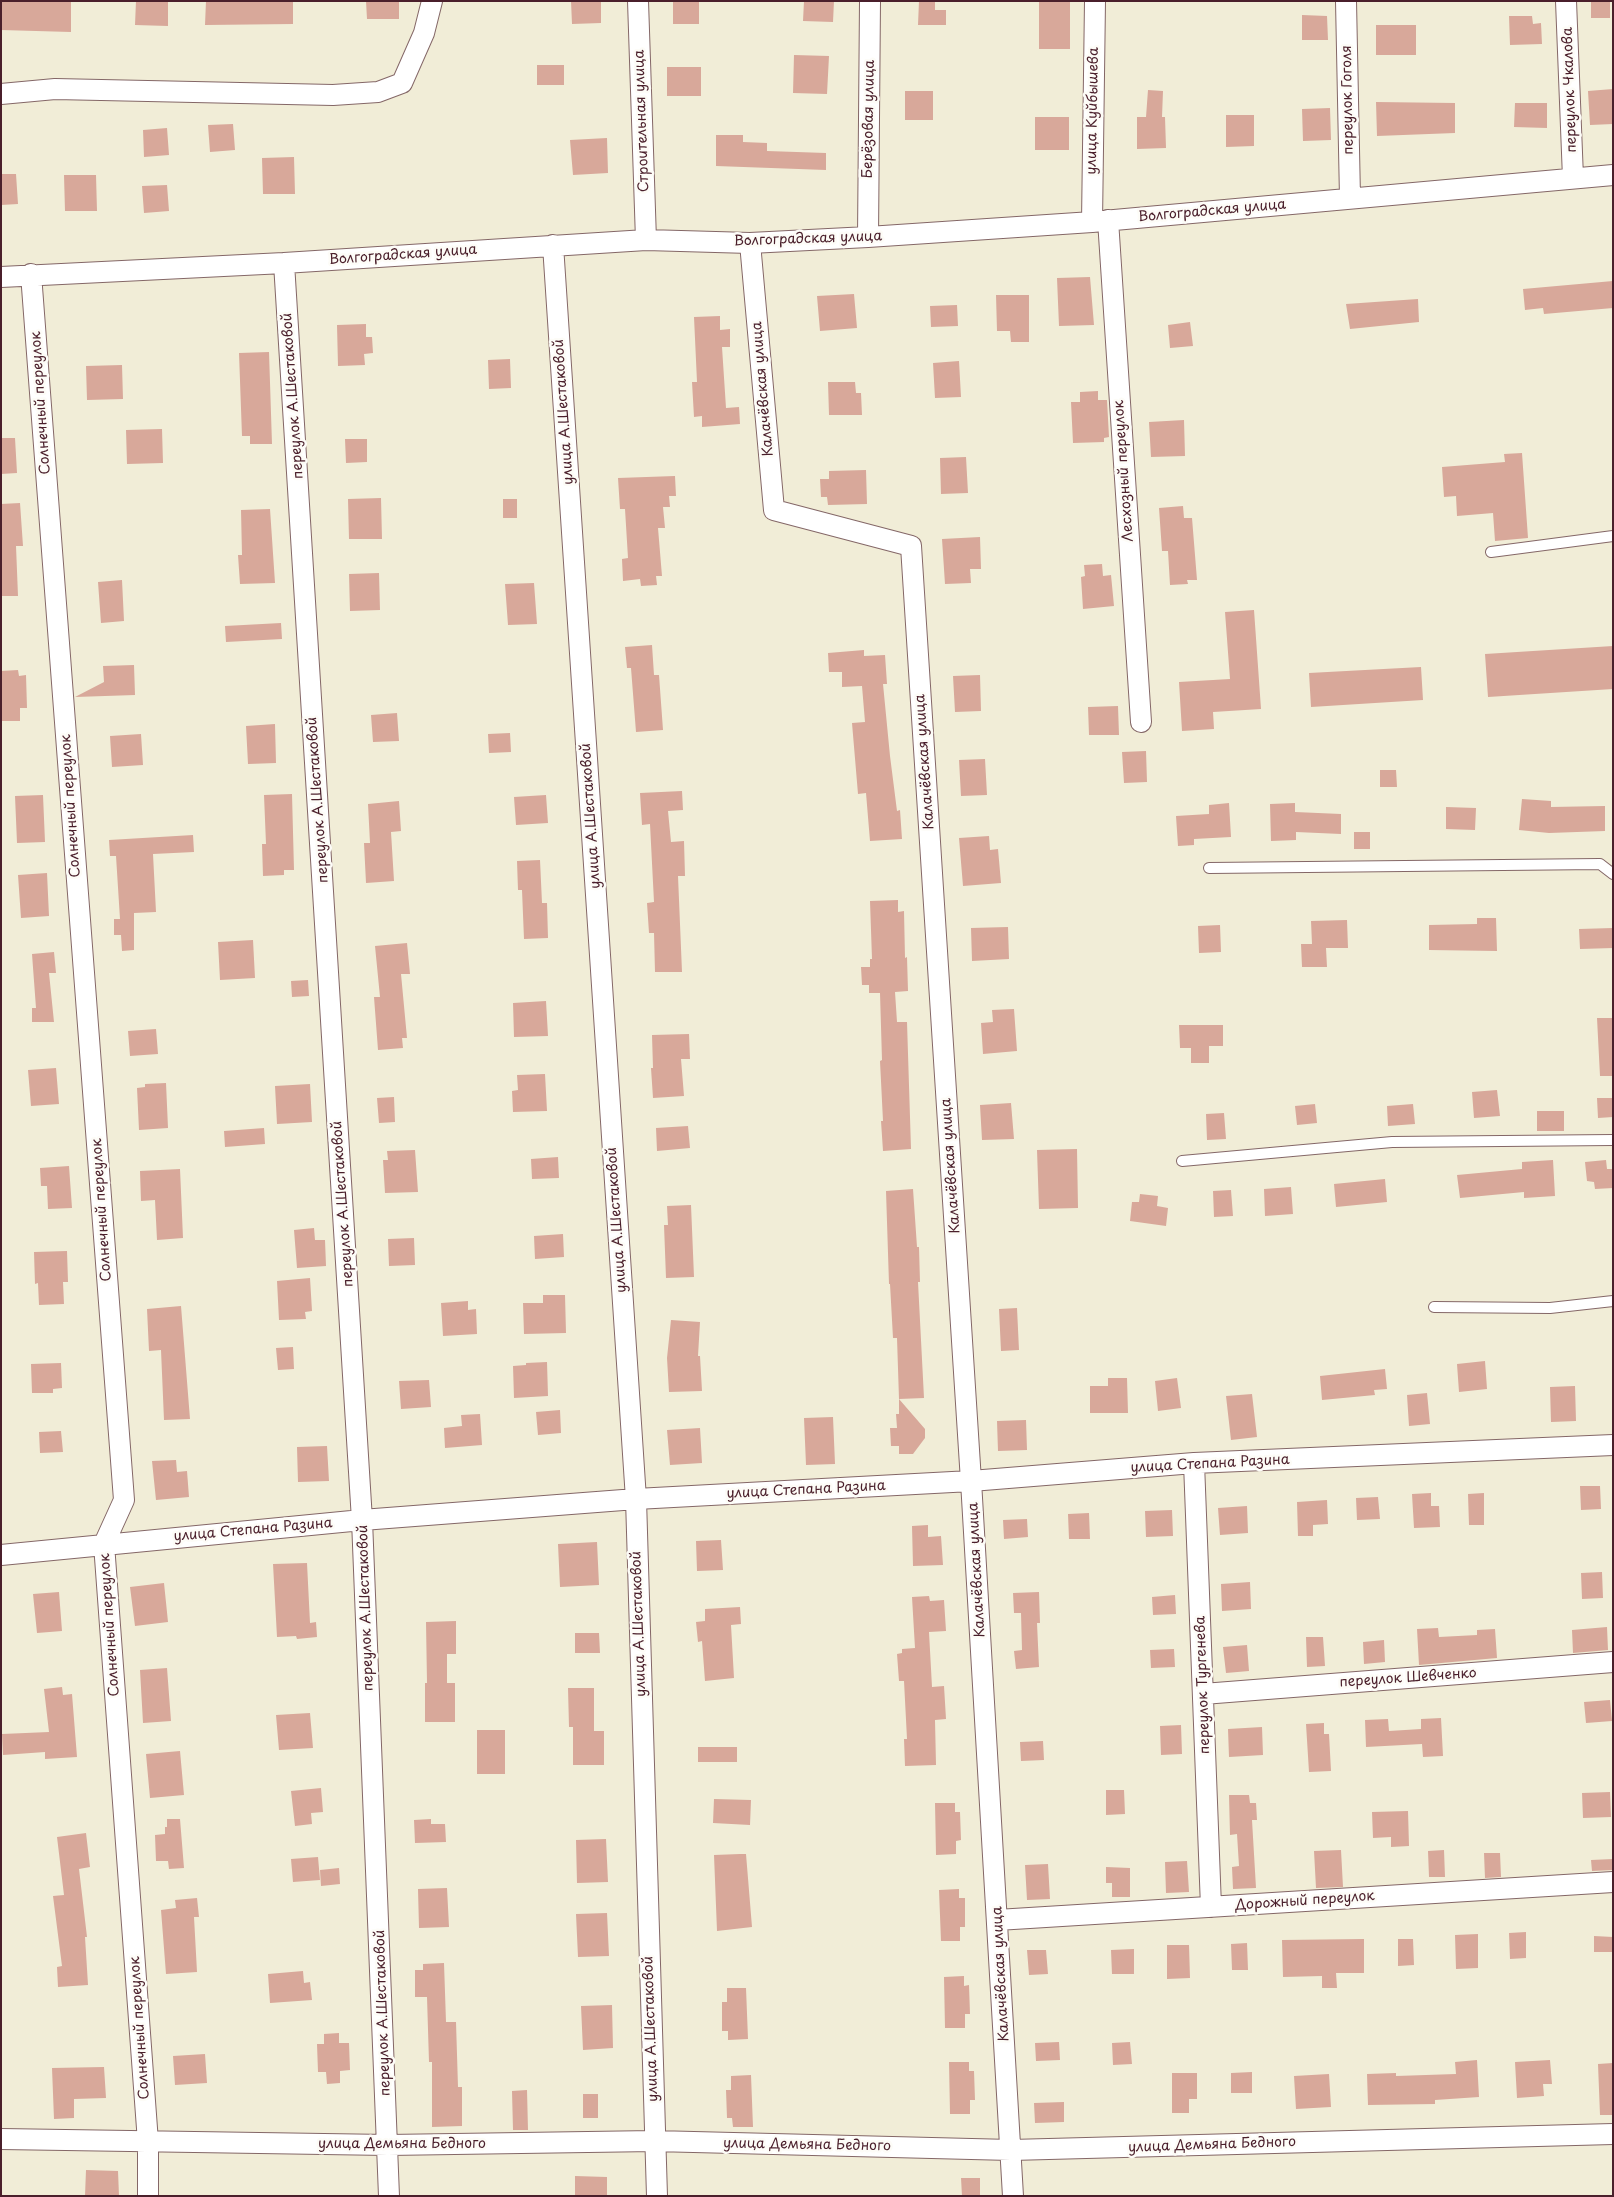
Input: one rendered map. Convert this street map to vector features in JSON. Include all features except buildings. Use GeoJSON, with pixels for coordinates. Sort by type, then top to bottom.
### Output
{"type":"FeatureCollection","features":[{"type":"Feature","properties":{"kind":"street"},"geometry":{"type":"LineString","coordinates":[[1,94],[55,89],[333,95],[378,92],[402,83],[424,33],[432,1]]}},
{"type":"Feature","properties":{"kind":"street","name":"Строительная улица"},"geometry":{"type":"LineString","coordinates":[[638,1],[646,240]]}},
{"type":"Feature","properties":{"kind":"street","name":"Берёзовая улица"},"geometry":{"type":"LineString","coordinates":[[868,237],[870,1]]}},
{"type":"Feature","properties":{"kind":"street","name":"улица Куйбышева"},"geometry":{"type":"LineString","coordinates":[[1095,1],[1100,221]]}},
{"type":"Feature","properties":{"kind":"street","name":"переулок Гоголя"},"geometry":{"type":"LineString","coordinates":[[1346,1],[1350,198]]}},
{"type":"Feature","properties":{"kind":"street","name":"переулок Чкалова"},"geometry":{"type":"LineString","coordinates":[[1566,1],[1573,178]]}},
{"type":"Feature","properties":{"kind":"street","name":"Волгоградская улица"},"geometry":{"type":"LineString","coordinates":[[1,277],[31,274],[284,263],[646,240],[750,243],[868,237],[1100,221],[1613,175]]}},
{"type":"Feature","properties":{"kind":"street","name":"Лесхозный переулок"},"geometry":{"type":"LineString","coordinates":[[1100,221],[1140,722]]}},
{"type":"Feature","properties":{"kind":"street","name":"Калачёвская улица"},"geometry":{"type":"LineString","coordinates":[[750,243],[774,510],[911,546],[971,1481],[1013,2196]]}},
{"type":"Feature","properties":{"kind":"street","name":"улица А.Шестаковой"},"geometry":{"type":"LineString","coordinates":[[553,245],[636,1499],[657,2196]]}},
{"type":"Feature","properties":{"kind":"street","name":"переулок А.Шестаковой"},"geometry":{"type":"LineString","coordinates":[[284,263],[362,1520],[389,2196]]}},
{"type":"Feature","properties":{"kind":"street","name":"Солнечный переулок"},"geometry":{"type":"LineString","coordinates":[[31,274],[124,1500],[104,1544],[148,2142],[148,2196]]}},
{"type":"Feature","properties":{"kind":"street","name":"улица Степана Разина"},"geometry":{"type":"LineString","coordinates":[[1,1555],[362,1520],[636,1499],[971,1481],[1194,1464],[1613,1445]]}},
{"type":"Feature","properties":{"kind":"street","name":"переулок Тургенева"},"geometry":{"type":"LineString","coordinates":[[1194,1464],[1211,1907]]}},
{"type":"Feature","properties":{"kind":"street","name":"переулок Шевченко"},"geometry":{"type":"LineString","coordinates":[[1203,1694],[1613,1662]]}},
{"type":"Feature","properties":{"kind":"street","name":"Дорожный переулок"},"geometry":{"type":"LineString","coordinates":[[997,1920],[1613,1882]]}},
{"type":"Feature","properties":{"kind":"street","name":"улица Демьяна Бедного"},"geometry":{"type":"LineString","coordinates":[[1,2139],[388,2145],[654,2141],[1011,2150],[1613,2134]]}},
{"type":"Feature","properties":{"kind":"lane"},"geometry":{"type":"LineString","coordinates":[[1491,552],[1613,536]]}},
{"type":"Feature","properties":{"kind":"lane"},"geometry":{"type":"LineString","coordinates":[[1209,868],[1600,864],[1613,874]]}},
{"type":"Feature","properties":{"kind":"lane"},"geometry":{"type":"LineString","coordinates":[[1182,1161],[1392,1142],[1613,1140]]}},
{"type":"Feature","properties":{"kind":"lane"},"geometry":{"type":"LineString","coordinates":[[1434,1306],[1550,1308],[1613,1301]]}}]}
